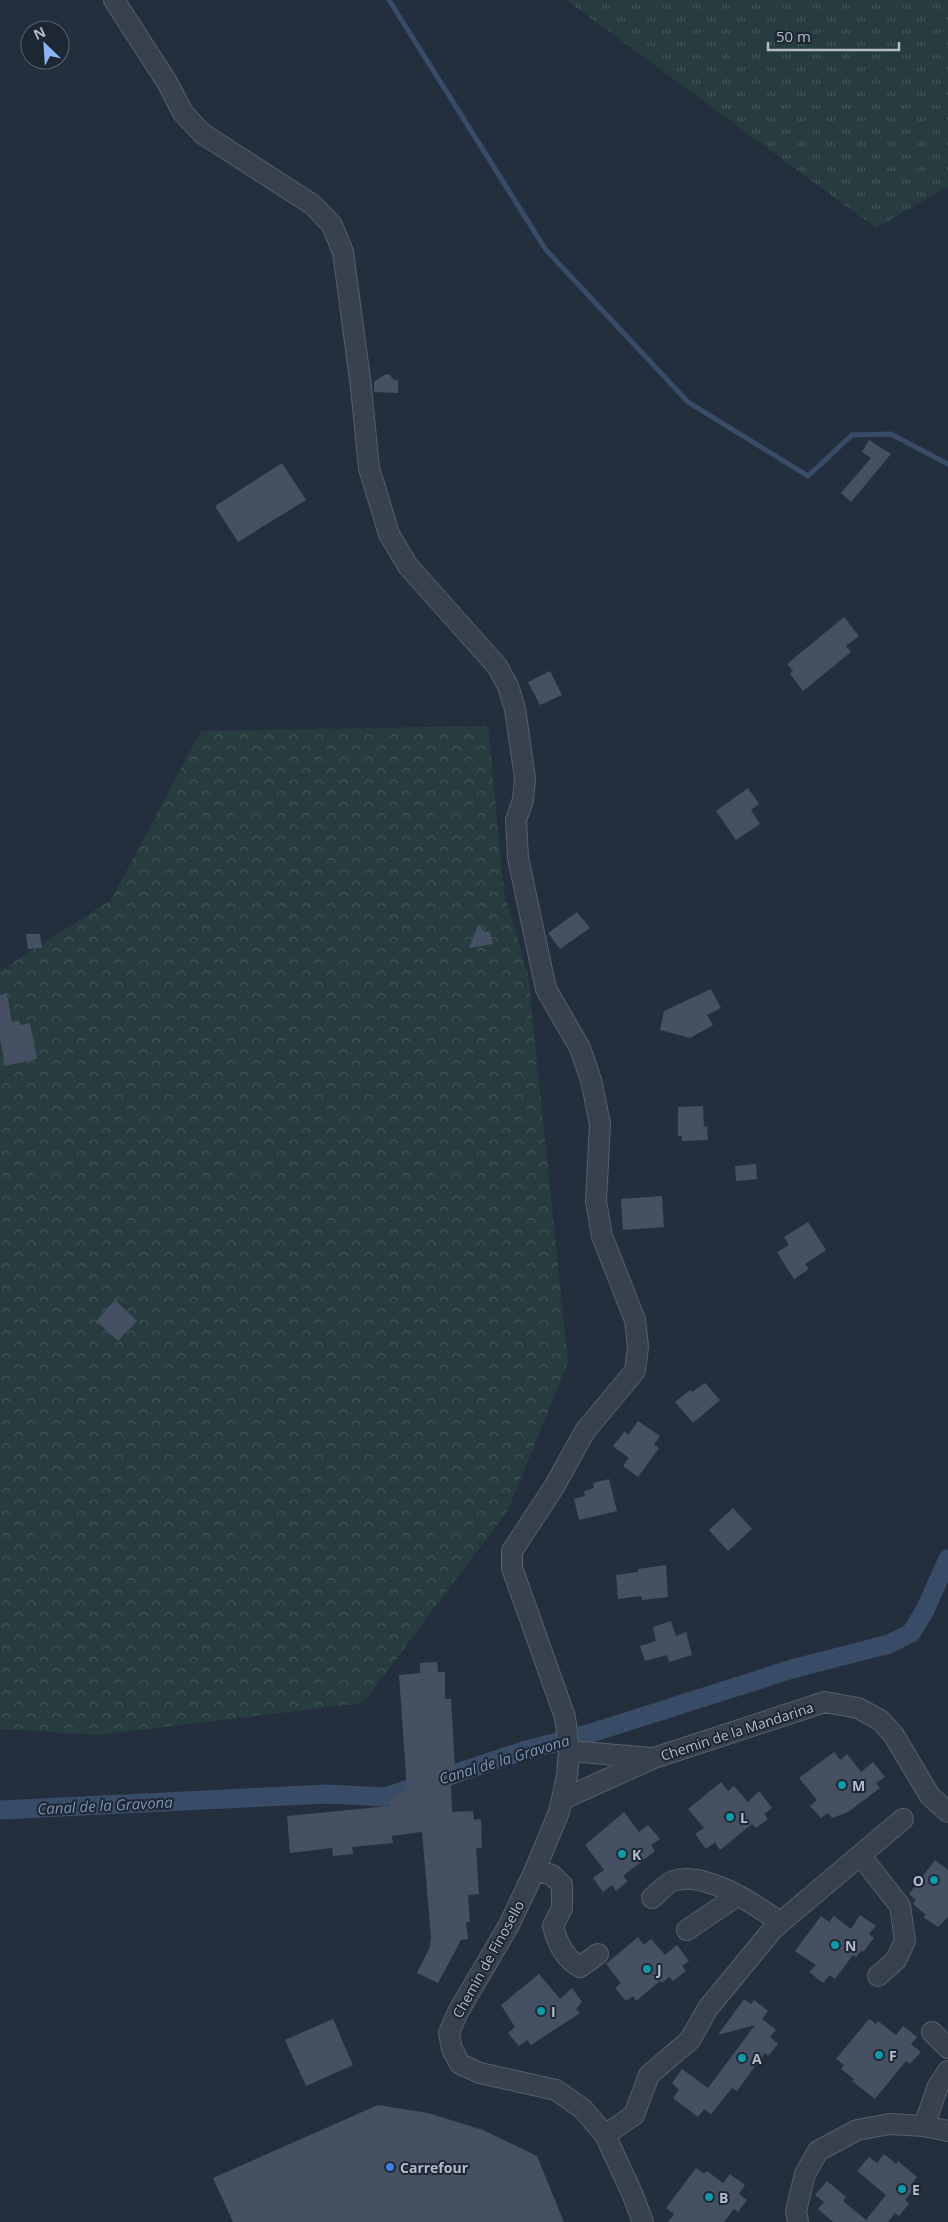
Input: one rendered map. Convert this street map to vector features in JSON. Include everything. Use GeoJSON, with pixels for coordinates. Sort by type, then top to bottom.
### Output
{"type":"FeatureCollection","features":[{"type":"Feature","properties":{"kind":"street","name":"Chemin de Finosello"},"geometry":{"type":"LineString","coordinates":[[114,0],[167,82],[183,113],[203,134],[313,205],[332,224],[343,252],[361,387],[369,468],[389,534],[408,566],[497,666],[508,686],[515,709],[525,778],[523,800],[516,820],[518,858],[546,989],[580,1048],[591,1080],[600,1124],[596,1201],[602,1236],[635,1320],[638,1346],[635,1370],[584,1432],[554,1487],[512,1551],[512,1568],[565,1717],[569,1751],[563,1800],[535,1870],[509,1925],[458,2012],[449,2033],[452,2049],[460,2064],[480,2074],[556,2090],[583,2109],[605,2135],[632,2193],[643,2222]]}},
{"type":"Feature","properties":{"kind":"street","name":"Chemin de la Mandarina"},"geometry":{"type":"LineString","coordinates":[[563,1800],[654,1758],[825,1702],[858,1708],[880,1720],[893,1734],[930,1796],[948,1812]]}},
{"type":"Feature","properties":{"kind":"street","name":"Chemin de la Mandarina"},"geometry":{"type":"LineString","coordinates":[[569,1751],[654,1758]]}},
{"type":"Feature","properties":{"kind":"street"},"geometry":{"type":"LineString","coordinates":[[605,2135],[634,2115],[649,2075],[690,2040],[708,2008],[780,1922],[903,1820]]}},
{"type":"Feature","properties":{"kind":"street"},"geometry":{"type":"LineString","coordinates":[[861,1856],[900,1906],[905,1941],[896,1960],[878,1976]]}},
{"type":"Feature","properties":{"kind":"street"},"geometry":{"type":"LineString","coordinates":[[535,1870],[552,1875],[562,1885],[562,1908],[553,1926],[556,1938],[565,1954],[574,1964],[580,1967],[598,1954]]}},
{"type":"Feature","properties":{"kind":"street"},"geometry":{"type":"LineString","coordinates":[[652,1898],[672,1882],[688,1878],[704,1881],[758,1906],[780,1922]]}},
{"type":"Feature","properties":{"kind":"street"},"geometry":{"type":"LineString","coordinates":[[687,1930],[737,1896]]}},
{"type":"Feature","properties":{"kind":"street"},"geometry":{"type":"LineString","coordinates":[[932,2032],[948,2048]]}},
{"type":"Feature","properties":{"kind":"street"},"geometry":{"type":"LineString","coordinates":[[924,2126],[938,2086],[948,2071]]}},
{"type":"Feature","properties":{"kind":"street"},"geometry":{"type":"LineString","coordinates":[[798,2222],[796,2211],[805,2174],[818,2151],[857,2130],[890,2124],[924,2126],[948,2131]]}},
{"type":"Feature","properties":{"kind":"green space"},"geometry":{"type":"Polygon","coordinates":[[[566,0],[948,0],[948,187],[876,228],[566,0]]]}},
{"type":"Feature","properties":{"kind":"green space"},"geometry":{"type":"Polygon","coordinates":[[[488,726],[504,892],[528,975],[568,1362],[508,1510],[363,1703],[98,1735],[0,1729],[0,971],[111,900],[201,731],[488,726]]]}},
{"type":"Feature","properties":{"kind":"building"},"geometry":{"type":"Polygon","coordinates":[[[389,374],[394,380],[398,380],[398,393],[374,392],[374,382],[389,374]]]}},
{"type":"Feature","properties":{"kind":"building"},"geometry":{"type":"Polygon","coordinates":[[[869,440],[891,454],[851,502],[841,493],[871,458],[862,452],[869,440]]]}},
{"type":"Feature","properties":{"kind":"building"},"geometry":{"type":"Polygon","coordinates":[[[282,463],[306,500],[238,542],[215,506],[282,463]]]}},
{"type":"Feature","properties":{"kind":"building"},"geometry":{"type":"Polygon","coordinates":[[[844,617],[859,636],[846,646],[851,652],[803,691],[790,674],[793,671],[787,664],[844,617]]]}},
{"type":"Feature","properties":{"kind":"building"},"geometry":{"type":"Polygon","coordinates":[[[550,671],[562,695],[540,705],[528,682],[550,671]]]}},
{"type":"Feature","properties":{"kind":"building"},"geometry":{"type":"Polygon","coordinates":[[[748,788],[759,804],[751,810],[760,824],[736,840],[716,811],[748,788]]]}},
{"type":"Feature","properties":{"kind":"building"},"geometry":{"type":"Polygon","coordinates":[[[577,912],[590,928],[560,949],[548,933],[577,912]]]}},
{"type":"Feature","properties":{"kind":"building"},"geometry":{"type":"Polygon","coordinates":[[[478,925],[485,932],[490,931],[493,944],[469,948],[478,925]]]}},
{"type":"Feature","properties":{"kind":"building"},"geometry":{"type":"Polygon","coordinates":[[[26,934],[40,934],[42,948],[28,949],[26,934]]]}},
{"type":"Feature","properties":{"kind":"building"},"geometry":{"type":"Polygon","coordinates":[[[711,989],[721,1008],[707,1015],[713,1025],[690,1038],[660,1030],[664,1011],[711,989]]]}},
{"type":"Feature","properties":{"kind":"building"},"geometry":{"type":"Polygon","coordinates":[[[7,994],[12,1022],[19,1020],[20,1025],[30,1023],[37,1059],[5,1066],[0,1039],[0,995],[7,994]]]}},
{"type":"Feature","properties":{"kind":"building"},"geometry":{"type":"Polygon","coordinates":[[[703,1106],[704,1127],[707,1126],[708,1140],[682,1141],[682,1136],[678,1136],[678,1107],[703,1106]]]}},
{"type":"Feature","properties":{"kind":"building"},"geometry":{"type":"Polygon","coordinates":[[[756,1164],[757,1179],[736,1181],[735,1166],[756,1164]]]}},
{"type":"Feature","properties":{"kind":"building"},"geometry":{"type":"Polygon","coordinates":[[[662,1196],[664,1227],[623,1230],[621,1199],[662,1196]]]}},
{"type":"Feature","properties":{"kind":"building"},"geometry":{"type":"Polygon","coordinates":[[[808,1222],[826,1250],[805,1264],[809,1269],[794,1279],[777,1252],[789,1245],[784,1237],[808,1222]]]}},
{"type":"Feature","properties":{"kind":"building"},"geometry":{"type":"Polygon","coordinates":[[[115,1300],[137,1321],[118,1341],[96,1321],[115,1300]]]}},
{"type":"Feature","properties":{"kind":"building"},"geometry":{"type":"Polygon","coordinates":[[[705,1383],[720,1400],[693,1423],[675,1402],[690,1390],[692,1392],[705,1383]]]}},
{"type":"Feature","properties":{"kind":"building"},"geometry":{"type":"Polygon","coordinates":[[[638,1421],[660,1436],[654,1444],[659,1448],[638,1477],[623,1466],[629,1458],[613,1446],[625,1431],[628,1435],[638,1421]]]}},
{"type":"Feature","properties":{"kind":"building"},"geometry":{"type":"Polygon","coordinates":[[[609,1479],[617,1511],[579,1520],[574,1499],[585,1496],[584,1491],[594,1488],[593,1483],[609,1479]]]}},
{"type":"Feature","properties":{"kind":"building"},"geometry":{"type":"Polygon","coordinates":[[[733,1508],[752,1529],[728,1551],[709,1530],[733,1508]]]}},
{"type":"Feature","properties":{"kind":"building"},"geometry":{"type":"Polygon","coordinates":[[[666,1565],[668,1597],[642,1600],[641,1596],[618,1599],[616,1575],[638,1572],[638,1569],[666,1565]]]}},
{"type":"Feature","properties":{"kind":"building"},"geometry":{"type":"Polygon","coordinates":[[[671,1621],[676,1636],[686,1632],[692,1655],[669,1662],[667,1655],[645,1661],[640,1646],[656,1641],[653,1627],[671,1621]]]}},
{"type":"Feature","properties":{"kind":"building"},"geometry":{"type":"Polygon","coordinates":[[[437,1662],[438,1672],[445,1672],[445,1699],[451,1699],[456,1784],[451,1785],[452,1812],[473,1811],[474,1820],[481,1819],[482,1848],[476,1848],[479,1894],[468,1895],[470,1922],[466,1922],[468,1939],[461,1940],[438,1983],[417,1973],[430,1947],[431,1937],[422,1832],[392,1836],[393,1843],[352,1847],[353,1854],[333,1856],[332,1848],[290,1853],[287,1816],[390,1806],[389,1799],[407,1789],[399,1675],[420,1673],[420,1663],[437,1662]]]}},
{"type":"Feature","properties":{"kind":"building","name":"M"},"geometry":{"type":"Polygon","coordinates":[[[834,1752],[840,1760],[847,1754],[861,1772],[873,1762],[885,1777],[876,1783],[880,1788],[848,1812],[832,1818],[828,1813],[821,1818],[810,1806],[817,1800],[799,1778],[834,1752]]]}},
{"type":"Feature","properties":{"kind":"building","name":"L"},"geometry":{"type":"Polygon","coordinates":[[[721,1782],[728,1791],[734,1786],[748,1802],[759,1791],[772,1808],[764,1814],[768,1819],[756,1828],[752,1824],[720,1850],[715,1842],[706,1849],[695,1834],[704,1828],[688,1809],[721,1782]]]}},
{"type":"Feature","properties":{"kind":"building","name":"K"},"geometry":{"type":"Polygon","coordinates":[[[624,1812],[639,1832],[648,1825],[660,1839],[651,1845],[655,1851],[623,1876],[628,1881],[616,1891],[612,1885],[603,1892],[593,1878],[604,1870],[585,1845],[624,1812]]]}},
{"type":"Feature","properties":{"kind":"building","name":"O"},"geometry":{"type":"Polygon","coordinates":[[[935,1860],[948,1870],[948,1917],[938,1927],[923,1917],[926,1915],[913,1904],[916,1900],[909,1894],[935,1860]]]}},
{"type":"Feature","properties":{"kind":"building","name":"N"},"geometry":{"type":"Polygon","coordinates":[[[860,1915],[876,1926],[869,1934],[874,1938],[863,1952],[861,1951],[856,1957],[853,1955],[835,1979],[830,1975],[823,1983],[809,1972],[816,1965],[795,1951],[821,1916],[829,1922],[834,1916],[851,1929],[860,1915]]]}},
{"type":"Feature","properties":{"kind":"building","name":"J"},"geometry":{"type":"Polygon","coordinates":[[[638,1937],[644,1945],[651,1939],[665,1955],[677,1945],[689,1961],[682,1966],[686,1971],[673,1981],[669,1977],[662,1983],[660,1981],[636,2001],[633,1996],[626,2001],[615,1988],[621,1983],[606,1964],[638,1937]]]}},
{"type":"Feature","properties":{"kind":"building","name":"I"},"geometry":{"type":"Polygon","coordinates":[[[539,1974],[560,1999],[572,1988],[582,2002],[576,2009],[580,2013],[531,2045],[527,2040],[519,2046],[508,2033],[515,2027],[501,2005],[539,1974]]]}},
{"type":"Feature","properties":{"kind":"building","name":"A"},"geometry":{"type":"Polygon","coordinates":[[[744,1999],[751,2004],[754,2000],[768,2011],[762,2019],[776,2030],[770,2037],[778,2044],[768,2056],[765,2053],[737,2091],[732,2088],[711,2114],[704,2109],[698,2117],[673,2098],[679,2090],[672,2083],[682,2069],[708,2088],[755,2025],[718,2035],[744,1999]]]}},
{"type":"Feature","properties":{"kind":"building"},"geometry":{"type":"Polygon","coordinates":[[[333,2019],[353,2065],[306,2086],[285,2040],[333,2019]]]}},
{"type":"Feature","properties":{"kind":"building","name":"F"},"geometry":{"type":"Polygon","coordinates":[[[869,2019],[876,2024],[878,2021],[896,2035],[903,2026],[917,2037],[911,2044],[921,2052],[910,2064],[906,2061],[875,2099],[852,2081],[854,2079],[841,2069],[844,2065],[836,2059],[869,2019]]]}},
{"type":"Feature","properties":{"kind":"building","name":"Carrefour"},"geometry":{"type":"Polygon","coordinates":[[[378,2105],[428,2113],[483,2130],[537,2156],[564,2222],[233,2222],[213,2178],[378,2105]]]}},
{"type":"Feature","properties":{"kind":"building","name":"E"},"geometry":{"type":"Polygon","coordinates":[[[884,2154],[896,2164],[898,2161],[917,2177],[911,2185],[915,2188],[905,2200],[909,2204],[899,2216],[895,2213],[888,2222],[833,2222],[818,2209],[824,2202],[815,2195],[827,2181],[846,2197],[843,2201],[866,2220],[886,2195],[857,2171],[869,2157],[877,2163],[884,2154]]]}},
{"type":"Feature","properties":{"kind":"building","name":"B"},"geometry":{"type":"Polygon","coordinates":[[[696,2168],[704,2174],[707,2171],[723,2183],[730,2174],[745,2185],[739,2194],[747,2200],[738,2212],[734,2209],[724,2222],[668,2222],[674,2214],[666,2208],[696,2168]]]}},
{"type":"Feature","properties":{"kind":"waterway"},"geometry":{"type":"LineString","coordinates":[[389,0],[546,250],[688,402],[808,476],[852,435],[891,434],[948,464]]}},
{"type":"Feature","properties":{"kind":"waterway","name":"Canal de la Gravona"},"geometry":{"type":"LineString","coordinates":[[0,1810],[327,1794],[385,1797],[523,1751],[588,1734],[792,1669],[889,1644],[911,1633],[925,1610],[948,1559]]}},
{"type":"Feature","properties":{"kind":"place","name":"M"},"geometry":{"type":"Point","coordinates":[842,1785]}},
{"type":"Feature","properties":{"kind":"place","name":"L"},"geometry":{"type":"Point","coordinates":[730,1817]}},
{"type":"Feature","properties":{"kind":"place","name":"K"},"geometry":{"type":"Point","coordinates":[622,1854]}},
{"type":"Feature","properties":{"kind":"place","name":"O"},"geometry":{"type":"Point","coordinates":[934,1880]}},
{"type":"Feature","properties":{"kind":"place","name":"N"},"geometry":{"type":"Point","coordinates":[835,1945]}},
{"type":"Feature","properties":{"kind":"place","name":"J"},"geometry":{"type":"Point","coordinates":[647,1969]}},
{"type":"Feature","properties":{"kind":"place","name":"I"},"geometry":{"type":"Point","coordinates":[541,2011]}},
{"type":"Feature","properties":{"kind":"place","name":"F"},"geometry":{"type":"Point","coordinates":[879,2055]}},
{"type":"Feature","properties":{"kind":"place","name":"A"},"geometry":{"type":"Point","coordinates":[742,2058]}},
{"type":"Feature","properties":{"kind":"place","name":"Carrefour"},"geometry":{"type":"Point","coordinates":[390,2167]}},
{"type":"Feature","properties":{"kind":"place","name":"E"},"geometry":{"type":"Point","coordinates":[902,2189]}},
{"type":"Feature","properties":{"kind":"place","name":"B"},"geometry":{"type":"Point","coordinates":[709,2197]}}]}
